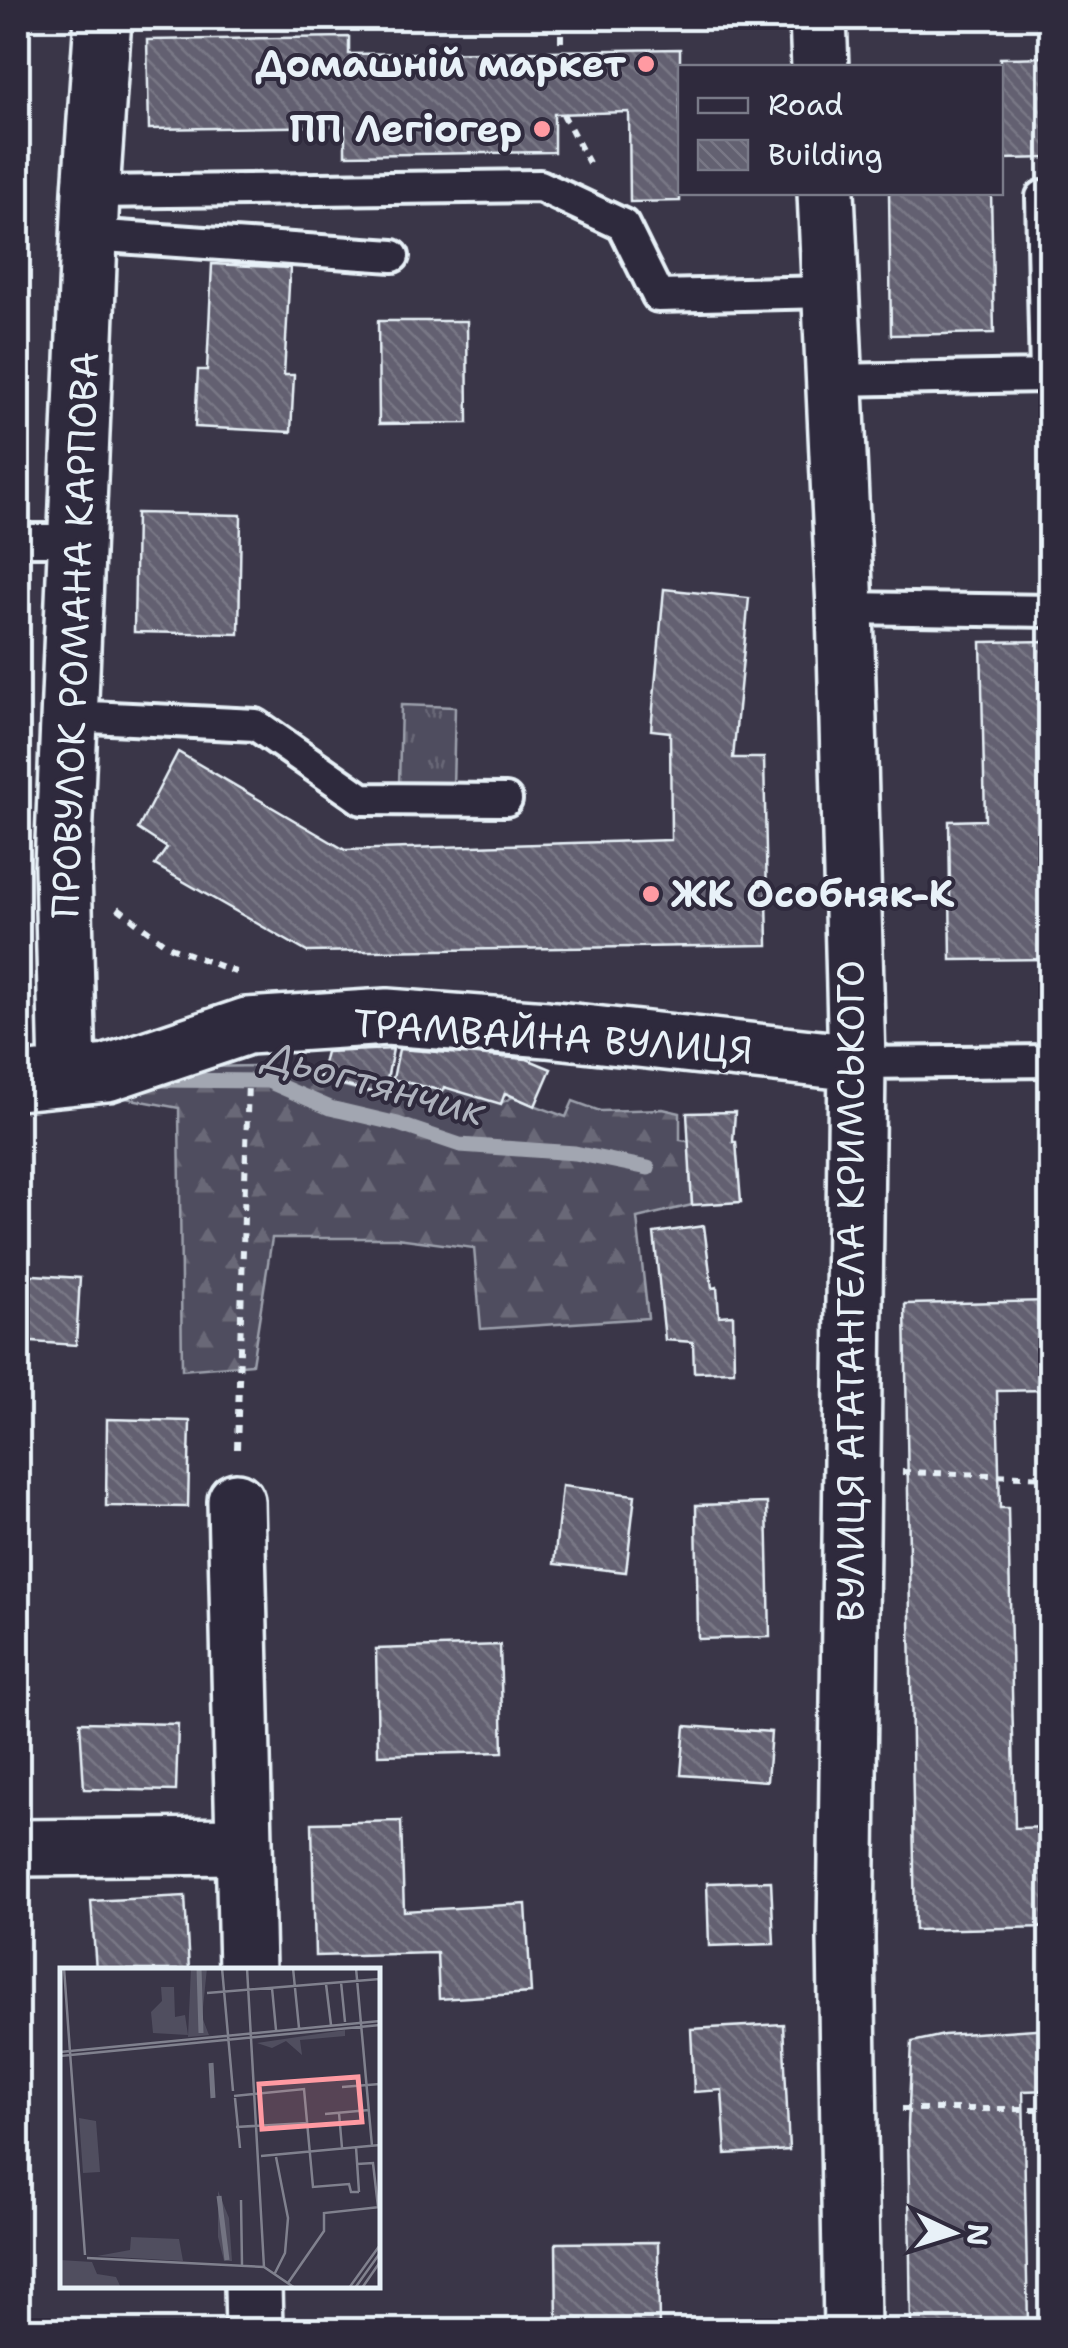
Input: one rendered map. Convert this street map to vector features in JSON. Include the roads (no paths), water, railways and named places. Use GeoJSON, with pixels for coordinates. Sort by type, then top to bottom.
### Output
{"type":"FeatureCollection","features":[{"type":"Feature","properties":{"kind":"street","name":"ПРОВУЛОК РОМАНА КАРПОВА"},"geometry":{"type":"LineString","coordinates":[[42,1080],[63,866],[90,213],[103,18]]}},
{"type":"Feature","properties":{"kind":"street"},"geometry":{"type":"LineString","coordinates":[[818,18],[820,65]]}},
{"type":"Feature","properties":{"kind":"street","name":"ВУЛИЦЯ АГАТАНГЕЛА КРИМСЬКОГО"},"geometry":{"type":"LineString","coordinates":[[826,195],[845,608],[857,1062],[846,1938],[852,2330]]}},
{"type":"Feature","properties":{"kind":"street","name":"ТРАМВАЙНА ВУЛИЦЯ"},"geometry":{"type":"LineString","coordinates":[[42,1080],[107,1073],[247,1026],[387,1017],[547,1029],[857,1062]]}},
{"type":"Feature","properties":{"kind":"street"},"geometry":{"type":"LineString","coordinates":[[236,1502],[247,1968]]}},
{"type":"Feature","properties":{"kind":"street"},"geometry":{"type":"LineString","coordinates":[[18,1848],[244,1846]]}},
{"type":"Feature","properties":{"kind":"street"},"geometry":{"type":"LineString","coordinates":[[253,2288],[254,2330]]}},
{"type":"Feature","properties":{"kind":"lane"},"geometry":{"type":"LineString","coordinates":[[90,213],[540,186],[623,226],[658,296],[831,292]]}},
{"type":"Feature","properties":{"kind":"lane"},"geometry":{"type":"LineString","coordinates":[[834,380],[1046,376],[1042,197],[1050,197]]}},
{"type":"Feature","properties":{"kind":"lane"},"geometry":{"type":"LineString","coordinates":[[90,213],[394,256]]}},
{"type":"Feature","properties":{"kind":"lane"},"geometry":{"type":"LineString","coordinates":[[18,540],[76,540]]}},
{"type":"Feature","properties":{"kind":"lane"},"geometry":{"type":"LineString","coordinates":[[845,608],[1050,611]]}},
{"type":"Feature","properties":{"kind":"lane"},"geometry":{"type":"LineString","coordinates":[[69,716],[256,725],[362,800],[506,800]]}},
{"type":"Feature","properties":{"kind":"lane"},"geometry":{"type":"LineString","coordinates":[[857,1062],[1050,1061]]}},
{"type":"Feature","properties":{"kind":"waterway","name":"Дьогтянчик"},"geometry":{"type":"LineString","coordinates":[[155,1080],[268,1081],[330,1108],[398,1124],[460,1145],[575,1153],[648,1168]]}},
{"type":"Feature","properties":{"kind":"place","name":"Домашній маркет"},"geometry":{"type":"Point","coordinates":[646,64]}},
{"type":"Feature","properties":{"kind":"place","name":"ПП Легіогер"},"geometry":{"type":"Point","coordinates":[542,129]}},
{"type":"Feature","properties":{"kind":"place","name":"ЖК Особняк-К"},"geometry":{"type":"Point","coordinates":[651,894]}}]}
